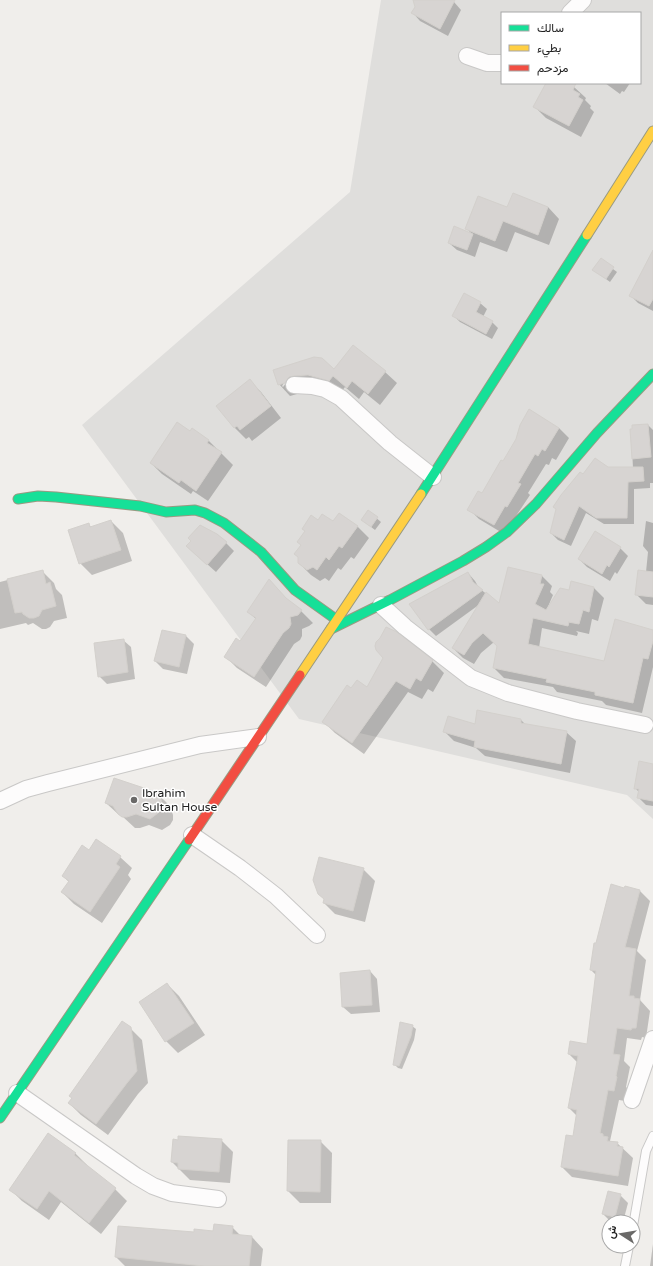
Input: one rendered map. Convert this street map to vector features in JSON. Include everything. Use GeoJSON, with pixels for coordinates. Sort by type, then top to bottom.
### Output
{"type":"FeatureCollection","features":[{"type":"Feature","properties":{"kind":"street"},"geometry":{"type":"LineString","coordinates":[[571,12],[583,0]]}},
{"type":"Feature","properties":{"kind":"street"},"geometry":{"type":"LineString","coordinates":[[467,56],[487,63],[501,63]]}},
{"type":"Feature","properties":{"kind":"street"},"geometry":{"type":"LineString","coordinates":[[0,1118],[432,477],[653,131]]}},
{"type":"Feature","properties":{"kind":"street"},"geometry":{"type":"LineString","coordinates":[[330,630],[381,605],[472,556],[510,530],[549,490],[608,420],[653,374]]}},
{"type":"Feature","properties":{"kind":"street"},"geometry":{"type":"LineString","coordinates":[[294,385],[312,386],[326,389],[341,398],[390,443],[432,477]]}},
{"type":"Feature","properties":{"kind":"street"},"geometry":{"type":"LineString","coordinates":[[18,498],[38,496],[56,497],[140,506],[166,512],[195,510],[205,513],[224,522],[261,552],[295,590],[337,620]]}},
{"type":"Feature","properties":{"kind":"street"},"geometry":{"type":"LineString","coordinates":[[381,605],[405,627],[471,678],[508,693],[577,711],[645,724]]}},
{"type":"Feature","properties":{"kind":"street"},"geometry":{"type":"LineString","coordinates":[[0,801],[26,789],[200,745],[258,737]]}},
{"type":"Feature","properties":{"kind":"street"},"geometry":{"type":"LineString","coordinates":[[192,835],[240,868],[276,896],[317,935]]}},
{"type":"Feature","properties":{"kind":"street"},"geometry":{"type":"LineString","coordinates":[[632,1100],[653,1039]]}},
{"type":"Feature","properties":{"kind":"street"},"geometry":{"type":"LineString","coordinates":[[17,1093],[136,1176],[153,1186],[172,1193],[218,1199]]}},
{"type":"Feature","properties":{"kind":"lane"},"geometry":{"type":"LineString","coordinates":[[635,1214],[646,1151],[653,1136]]}},
{"type":"Feature","properties":{"kind":"lane"},"geometry":{"type":"LineString","coordinates":[[625,1266],[627,1254]]}},
{"type":"Feature","properties":{"kind":"shaded area"},"geometry":{"type":"Polygon","coordinates":[[[381,0],[653,0],[653,819],[627,795],[299,719],[82,425],[350,192],[381,0]]]}},
{"type":"Feature","properties":{"kind":"building"},"geometry":{"type":"Polygon","coordinates":[[[413,0],[455,0],[440,29],[411,13],[415,7],[413,0]]]}},
{"type":"Feature","properties":{"kind":"building"},"geometry":{"type":"Polygon","coordinates":[[[545,84],[576,84],[573,90],[580,94],[578,97],[583,100],[569,126],[533,107],[545,84]]]}},
{"type":"Feature","properties":{"kind":"building"},"geometry":{"type":"Polygon","coordinates":[[[513,193],[548,207],[538,235],[503,221],[495,241],[465,229],[478,196],[507,207],[513,193]]]}},
{"type":"Feature","properties":{"kind":"building"},"geometry":{"type":"Polygon","coordinates":[[[454,226],[473,234],[467,250],[448,243],[454,226]]]}},
{"type":"Feature","properties":{"kind":"building"},"geometry":{"type":"Polygon","coordinates":[[[653,250],[653,299],[649,306],[629,296],[653,250]]]}},
{"type":"Feature","properties":{"kind":"building"},"geometry":{"type":"Polygon","coordinates":[[[601,258],[614,267],[606,279],[592,270],[601,258]]]}},
{"type":"Feature","properties":{"kind":"building"},"geometry":{"type":"Polygon","coordinates":[[[464,293],[481,302],[476,312],[493,321],[486,334],[452,316],[464,293]]]}},
{"type":"Feature","properties":{"kind":"building"},"geometry":{"type":"Polygon","coordinates":[[[353,345],[386,371],[368,394],[352,381],[347,388],[333,376],[329,381],[308,375],[294,376],[289,377],[285,383],[278,385],[273,370],[314,357],[322,358],[334,369],[353,345]]]}},
{"type":"Feature","properties":{"kind":"building"},"geometry":{"type":"Polygon","coordinates":[[[250,379],[271,406],[240,430],[237,426],[234,428],[216,406],[250,379]]]}},
{"type":"Feature","properties":{"kind":"building"},"geometry":{"type":"Polygon","coordinates":[[[529,409],[559,428],[545,451],[542,449],[538,456],[535,454],[518,483],[521,484],[507,507],[505,506],[494,525],[467,510],[478,491],[482,493],[501,460],[503,461],[516,439],[520,425],[529,409]]]}},
{"type":"Feature","properties":{"kind":"building"},"geometry":{"type":"Polygon","coordinates":[[[177,422],[190,431],[192,428],[209,440],[207,443],[222,452],[196,491],[181,480],[179,483],[150,463],[177,422]]]}},
{"type":"Feature","properties":{"kind":"building"},"geometry":{"type":"Polygon","coordinates":[[[648,424],[651,457],[632,459],[630,429],[632,429],[632,425],[648,424]]]}},
{"type":"Feature","properties":{"kind":"building"},"geometry":{"type":"Polygon","coordinates":[[[595,458],[608,467],[643,467],[644,481],[628,482],[627,518],[596,518],[579,506],[564,540],[550,533],[556,509],[553,507],[580,472],[583,474],[595,458]]]}},
{"type":"Feature","properties":{"kind":"building"},"geometry":{"type":"Polygon","coordinates":[[[368,510],[378,517],[371,527],[361,520],[368,510]]]}},
{"type":"Feature","properties":{"kind":"building"},"geometry":{"type":"Polygon","coordinates":[[[339,513],[358,526],[342,548],[339,546],[329,560],[326,557],[317,570],[313,567],[307,570],[298,563],[298,557],[294,554],[301,545],[297,542],[305,531],[302,529],[311,515],[318,520],[322,514],[333,521],[339,513]]]}},
{"type":"Feature","properties":{"kind":"building"},"geometry":{"type":"Polygon","coordinates":[[[111,520],[121,550],[79,564],[68,530],[89,523],[90,527],[111,520]]]}},
{"type":"Feature","properties":{"kind":"building"},"geometry":{"type":"Polygon","coordinates":[[[200,525],[217,534],[227,542],[207,565],[186,546],[191,541],[188,538],[200,525]]]}},
{"type":"Feature","properties":{"kind":"building"},"geometry":{"type":"Polygon","coordinates":[[[595,531],[621,547],[609,567],[607,565],[602,574],[578,559],[595,531]]]}},
{"type":"Feature","properties":{"kind":"building"},"geometry":{"type":"Polygon","coordinates":[[[508,567],[542,575],[540,584],[544,584],[535,604],[546,610],[560,588],[569,590],[571,581],[594,587],[589,612],[583,610],[579,624],[569,622],[568,626],[533,618],[528,644],[604,661],[615,619],[653,630],[653,641],[648,659],[643,658],[633,703],[595,695],[595,692],[546,682],[547,679],[493,668],[497,646],[483,633],[472,643],[464,655],[452,648],[486,592],[499,603],[508,567]]]}},
{"type":"Feature","properties":{"kind":"building"},"geometry":{"type":"Polygon","coordinates":[[[43,570],[46,584],[50,582],[56,606],[42,610],[39,616],[34,618],[29,618],[22,612],[15,613],[7,579],[43,570]]]}},
{"type":"Feature","properties":{"kind":"building"},"geometry":{"type":"Polygon","coordinates":[[[638,570],[653,572],[653,597],[635,595],[638,570]]]}},
{"type":"Feature","properties":{"kind":"building"},"geometry":{"type":"Polygon","coordinates":[[[468,572],[473,582],[483,590],[428,630],[409,604],[468,572]]]}},
{"type":"Feature","properties":{"kind":"building"},"geometry":{"type":"Polygon","coordinates":[[[269,579],[286,598],[302,610],[298,615],[290,617],[291,624],[289,628],[283,633],[254,677],[224,657],[236,638],[240,641],[256,618],[247,612],[269,579]]]}},
{"type":"Feature","properties":{"kind":"building"},"geometry":{"type":"Polygon","coordinates":[[[386,627],[397,632],[433,660],[421,681],[416,678],[410,689],[396,681],[352,743],[322,722],[347,685],[351,688],[357,680],[367,687],[383,658],[376,650],[375,646],[386,627]]]}},
{"type":"Feature","properties":{"kind":"building"},"geometry":{"type":"Polygon","coordinates":[[[162,630],[186,635],[179,667],[154,661],[162,630]]]}},
{"type":"Feature","properties":{"kind":"building"},"geometry":{"type":"Polygon","coordinates":[[[124,639],[128,672],[98,677],[94,643],[124,639]]]}},
{"type":"Feature","properties":{"kind":"building"},"geometry":{"type":"Polygon","coordinates":[[[477,710],[521,719],[521,723],[567,731],[561,764],[474,747],[475,741],[443,732],[448,716],[475,724],[477,710]]]}},
{"type":"Feature","properties":{"kind":"building"},"geometry":{"type":"Polygon","coordinates":[[[639,761],[653,764],[653,801],[637,798],[639,789],[634,789],[639,761]]]}},
{"type":"Feature","properties":{"kind":"building","name":"Ibrahim Sultan House"},"geometry":{"type":"Polygon","coordinates":[[[114,778],[159,793],[162,803],[161,809],[150,819],[136,814],[122,817],[113,806],[105,803],[114,778]]]}},
{"type":"Feature","properties":{"kind":"building"},"geometry":{"type":"Polygon","coordinates":[[[96,839],[121,856],[116,864],[120,867],[90,912],[61,892],[69,881],[62,876],[82,845],[89,850],[96,839]]]}},
{"type":"Feature","properties":{"kind":"building"},"geometry":{"type":"Polygon","coordinates":[[[319,857],[364,868],[353,911],[323,903],[324,899],[318,894],[313,880],[319,857]]]}},
{"type":"Feature","properties":{"kind":"building"},"geometry":{"type":"Polygon","coordinates":[[[611,884],[624,888],[625,886],[640,890],[625,947],[636,949],[629,996],[634,996],[634,998],[640,999],[636,1028],[632,1028],[631,1030],[617,1028],[613,1054],[620,1055],[617,1077],[614,1091],[608,1090],[600,1133],[603,1134],[603,1136],[608,1137],[607,1141],[618,1142],[617,1146],[623,1147],[618,1176],[561,1167],[566,1135],[573,1136],[577,1110],[568,1108],[578,1056],[568,1054],[570,1041],[587,1044],[596,971],[590,970],[594,943],[596,943],[611,884]]]}},
{"type":"Feature","properties":{"kind":"building"},"geometry":{"type":"Polygon","coordinates":[[[370,970],[372,1005],[342,1007],[340,973],[370,970]]]}},
{"type":"Feature","properties":{"kind":"building"},"geometry":{"type":"Polygon","coordinates":[[[167,983],[194,1023],[165,1042],[139,1002],[167,983]]]}},
{"type":"Feature","properties":{"kind":"building"},"geometry":{"type":"Polygon","coordinates":[[[122,1021],[131,1027],[137,1071],[96,1124],[68,1103],[72,1098],[69,1096],[122,1021]]]}},
{"type":"Feature","properties":{"kind":"building"},"geometry":{"type":"Polygon","coordinates":[[[400,1022],[413,1025],[411,1036],[399,1066],[393,1065],[400,1022]]]}},
{"type":"Feature","properties":{"kind":"building"},"geometry":{"type":"Polygon","coordinates":[[[48,1133],[76,1153],[74,1155],[116,1188],[89,1223],[49,1191],[37,1209],[9,1190],[48,1133]]]}},
{"type":"Feature","properties":{"kind":"building"},"geometry":{"type":"Polygon","coordinates":[[[178,1136],[222,1139],[219,1172],[178,1169],[178,1163],[171,1162],[173,1139],[178,1140],[178,1136]]]}},
{"type":"Feature","properties":{"kind":"building"},"geometry":{"type":"Polygon","coordinates":[[[288,1140],[321,1140],[320,1192],[287,1191],[288,1140]]]}},
{"type":"Feature","properties":{"kind":"building"},"geometry":{"type":"Polygon","coordinates":[[[608,1191],[621,1194],[616,1214],[602,1214],[608,1191]]]}},
{"type":"Feature","properties":{"kind":"building"},"geometry":{"type":"Polygon","coordinates":[[[214,1224],[233,1226],[232,1234],[252,1236],[249,1266],[204,1266],[115,1257],[118,1226],[194,1232],[194,1229],[213,1231],[214,1224]]]}},
{"type":"Feature","properties":{"kind":"traffic: fast"},"geometry":{"type":"LineString","coordinates":[[421,494],[587,235]]}},
{"type":"Feature","properties":{"kind":"traffic: fast"},"geometry":{"type":"LineString","coordinates":[[331,629],[390,600],[463,561],[507,532],[536,504],[597,433],[653,374]]}},
{"type":"Feature","properties":{"kind":"traffic: fast"},"geometry":{"type":"LineString","coordinates":[[18,499],[38,496],[56,497],[140,506],[166,512],[195,510],[205,513],[224,523],[261,552],[295,590],[337,620]]}},
{"type":"Feature","properties":{"kind":"traffic: fast"},"geometry":{"type":"LineString","coordinates":[[0,1118],[189,840]]}},
{"type":"Feature","properties":{"kind":"traffic: slow"},"geometry":{"type":"LineString","coordinates":[[587,235],[653,131]]}},
{"type":"Feature","properties":{"kind":"traffic: slow"},"geometry":{"type":"LineString","coordinates":[[300,675],[421,494]]}},
{"type":"Feature","properties":{"kind":"traffic: jam"},"geometry":{"type":"LineString","coordinates":[[189,840],[300,675]]}},
{"type":"Feature","properties":{"kind":"place","name":"Ibrahim Sultan House"},"geometry":{"type":"Point","coordinates":[134,800]}}]}
